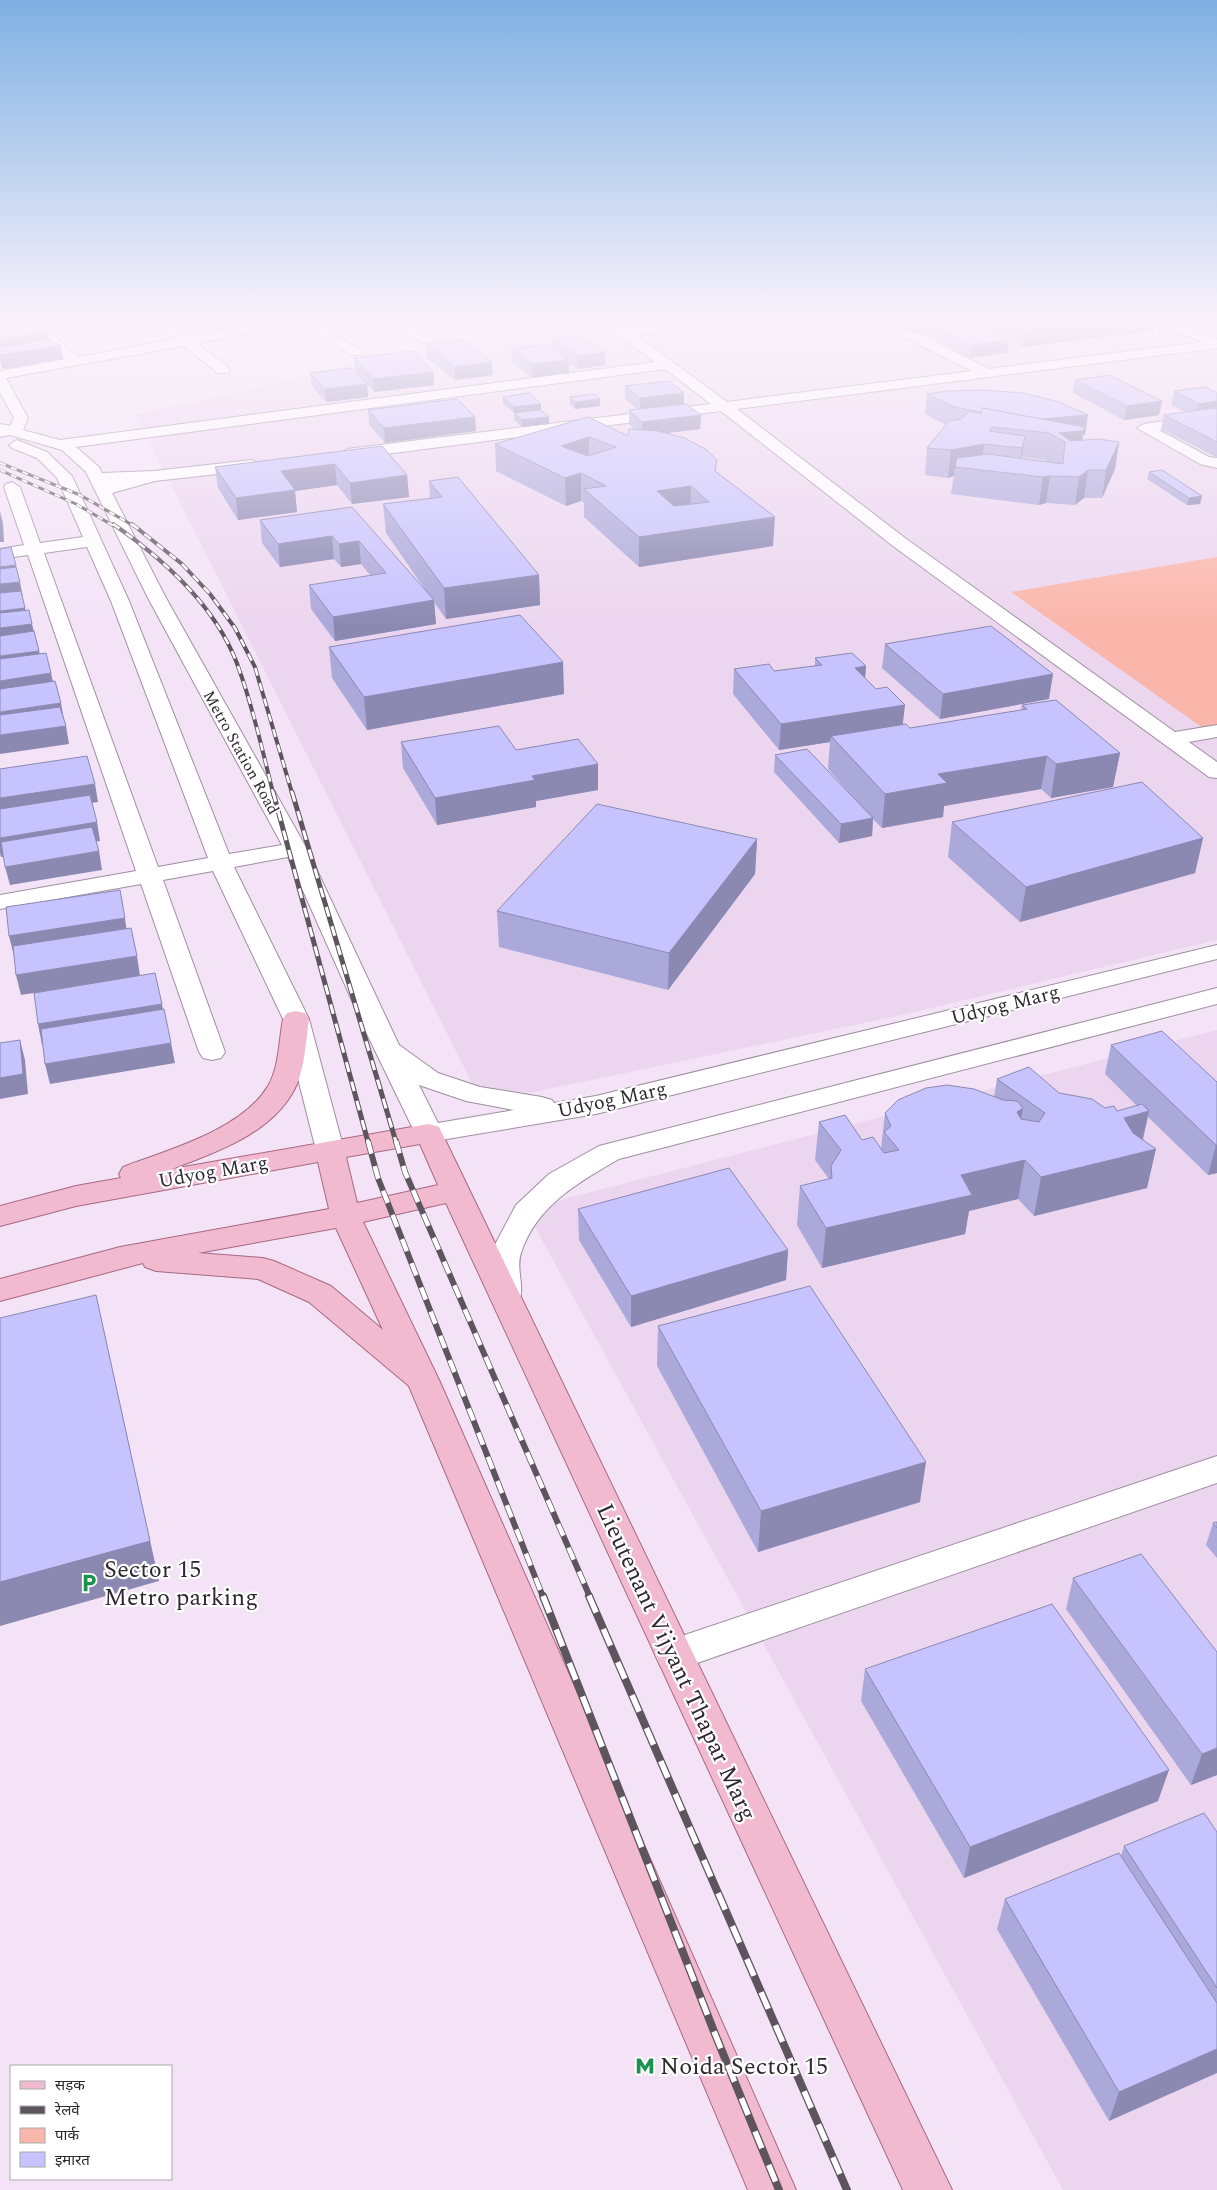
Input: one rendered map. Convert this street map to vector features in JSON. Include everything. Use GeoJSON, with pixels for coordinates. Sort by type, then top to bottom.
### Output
{"type":"FeatureCollection","features":[{"type":"Feature","properties":{"kind":"main road"},"geometry":{"type":"LineString","coordinates":[[76,1196],[207,1144],[233,1132],[256,1115],[272,1101],[282,1085],[296,1019]]}},
{"type":"Feature","properties":{"kind":"main road","name":"Udyog Marg"},"geometry":{"type":"LineString","coordinates":[[0,1216],[76,1196],[429,1132]]}},
{"type":"Feature","properties":{"kind":"main road","name":"Lieutenant Vijyant Thapar Marg"},"geometry":{"type":"LineString","coordinates":[[429,1132],[455,1192],[928,2190]]}},
{"type":"Feature","properties":{"kind":"main road"},"geometry":{"type":"LineString","coordinates":[[330,1150],[344,1216],[424,1382],[772,2190]]}},
{"type":"Feature","properties":{"kind":"main road"},"geometry":{"type":"LineString","coordinates":[[0,1290],[120,1257],[344,1216],[455,1192]]}},
{"type":"Feature","properties":{"kind":"main road"},"geometry":{"type":"LineString","coordinates":[[120,1257],[263,1268],[320,1294],[424,1382]]}},
{"type":"Feature","properties":{"kind":"street"},"geometry":{"type":"LineString","coordinates":[[13,422],[4,432],[42,455],[64,476],[120,601],[221,862],[296,1019],[330,1150]]}},
{"type":"Feature","properties":{"kind":"street"},"geometry":{"type":"LineString","coordinates":[[60,445],[233,422]]}},
{"type":"Feature","properties":{"kind":"street"},"geometry":{"type":"LineString","coordinates":[[330,456],[602,422]]}},
{"type":"Feature","properties":{"kind":"street"},"geometry":{"type":"LineString","coordinates":[[745,422],[899,542],[1217,772]]}},
{"type":"Feature","properties":{"kind":"street"},"geometry":{"type":"LineString","coordinates":[[1182,422],[1144,428],[1205,461],[1217,463]]}},
{"type":"Feature","properties":{"kind":"street","name":"Metro Station Road"},"geometry":{"type":"LineString","coordinates":[[4,432],[67,447],[93,470],[157,598],[296,849],[387,1048],[429,1132]]}},
{"type":"Feature","properties":{"kind":"street"},"geometry":{"type":"LineString","coordinates":[[101,484],[271,463]]}},
{"type":"Feature","properties":{"kind":"street"},"geometry":{"type":"LineString","coordinates":[[12,487],[212,1052]]}},
{"type":"Feature","properties":{"kind":"street"},"geometry":{"type":"LineString","coordinates":[[0,554],[93,541]]}},
{"type":"Feature","properties":{"kind":"street"},"geometry":{"type":"LineString","coordinates":[[1172,739],[1217,731]]}},
{"type":"Feature","properties":{"kind":"street"},"geometry":{"type":"LineString","coordinates":[[0,902],[296,849]]}},
{"type":"Feature","properties":{"kind":"street","name":"Udyog Marg"},"geometry":{"type":"LineString","coordinates":[[429,1132],[596,1105],[1217,952]]}},
{"type":"Feature","properties":{"kind":"street"},"geometry":{"type":"LineString","coordinates":[[506,1298],[505,1254],[527,1212],[559,1181],[609,1152],[1217,996]]}},
{"type":"Feature","properties":{"kind":"street"},"geometry":{"type":"LineString","coordinates":[[387,1048],[428,1079],[476,1096],[537,1106],[596,1105]]}},
{"type":"Feature","properties":{"kind":"street"},"geometry":{"type":"LineString","coordinates":[[674,1654],[1217,1469]]}},
{"type":"Feature","properties":{"kind":"shaded area"},"geometry":{"type":"Polygon","coordinates":[[[140,422],[1217,422],[1217,940],[902,1015],[482,1103],[140,422]]]}},
{"type":"Feature","properties":{"kind":"shaded area"},"geometry":{"type":"Polygon","coordinates":[[[1217,1030],[1217,2190],[1063,2190],[525,1209],[1217,1030]]]}},
{"type":"Feature","properties":{"kind":"green space"},"geometry":{"type":"Polygon","coordinates":[[[1217,557],[1217,729],[1207,731],[1011,592],[1217,557]]]}},
{"type":"Feature","properties":{"kind":"building"},"geometry":{"type":"Polygon","coordinates":[[[379,422],[432,422],[384,428],[379,422]]]}},
{"type":"Feature","properties":{"kind":"building"},"geometry":{"type":"Polygon","coordinates":[[[570,422],[599,422],[628,436],[629,429],[658,431],[685,438],[707,450],[717,460],[715,471],[775,517],[639,537],[584,489],[606,486],[581,473],[565,478],[495,444],[570,422]],[[589,437],[561,446],[588,456],[616,447],[589,437]],[[691,486],[657,491],[674,506],[709,502],[691,486]]]}},
{"type":"Feature","properties":{"kind":"building"},"geometry":{"type":"Polygon","coordinates":[[[948,422],[1059,422],[1085,427],[1083,431],[1059,433],[1071,441],[1098,439],[1119,442],[1106,470],[1088,470],[1079,477],[1043,477],[955,467],[957,458],[988,454],[1063,464],[1065,442],[1049,433],[992,427],[989,431],[1025,436],[1022,448],[984,444],[951,450],[927,448],[948,422]]]}},
{"type":"Feature","properties":{"kind":"building"},"geometry":{"type":"Polygon","coordinates":[[[1178,422],[1217,422],[1217,442],[1178,422]]]}},
{"type":"Feature","properties":{"kind":"building"},"geometry":{"type":"Polygon","coordinates":[[[382,446],[407,475],[350,483],[335,464],[281,471],[295,490],[236,498],[215,467],[382,446]]]}},
{"type":"Feature","properties":{"kind":"building"},"geometry":{"type":"Polygon","coordinates":[[[1162,470],[1202,496],[1189,498],[1149,472],[1162,470]]]}},
{"type":"Feature","properties":{"kind":"building"},"geometry":{"type":"Polygon","coordinates":[[[458,477],[539,575],[444,588],[383,504],[442,497],[429,481],[458,477]]]}},
{"type":"Feature","properties":{"kind":"building"},"geometry":{"type":"Polygon","coordinates":[[[352,507],[434,600],[333,617],[309,585],[386,573],[359,541],[339,544],[332,536],[278,544],[260,520],[352,507]]]}},
{"type":"Feature","properties":{"kind":"building"},"geometry":{"type":"Polygon","coordinates":[[[11,547],[16,565],[0,567],[0,549],[11,547]]]}},
{"type":"Feature","properties":{"kind":"building"},"geometry":{"type":"Polygon","coordinates":[[[16,567],[20,582],[0,584],[0,569],[16,567]]]}},
{"type":"Feature","properties":{"kind":"building"},"geometry":{"type":"Polygon","coordinates":[[[21,591],[25,608],[0,611],[0,593],[21,591]]]}},
{"type":"Feature","properties":{"kind":"building"},"geometry":{"type":"Polygon","coordinates":[[[29,610],[32,624],[0,628],[0,613],[29,610]]]}},
{"type":"Feature","properties":{"kind":"building"},"geometry":{"type":"Polygon","coordinates":[[[520,615],[563,662],[364,697],[329,647],[520,615]]]}},
{"type":"Feature","properties":{"kind":"building"},"geometry":{"type":"Polygon","coordinates":[[[991,626],[1053,674],[943,694],[885,644],[991,626]]]}},
{"type":"Feature","properties":{"kind":"building"},"geometry":{"type":"Polygon","coordinates":[[[34,631],[39,651],[0,656],[0,636],[34,631]]]}},
{"type":"Feature","properties":{"kind":"building"},"geometry":{"type":"Polygon","coordinates":[[[46,653],[51,673],[0,681],[0,659],[46,653]]]}},
{"type":"Feature","properties":{"kind":"building"},"geometry":{"type":"Polygon","coordinates":[[[852,653],[866,666],[855,668],[876,689],[887,687],[905,705],[781,724],[734,669],[769,664],[774,671],[822,665],[815,658],[852,653]]]}},
{"type":"Feature","properties":{"kind":"building"},"geometry":{"type":"Polygon","coordinates":[[[55,681],[61,703],[0,712],[0,689],[55,681]]]}},
{"type":"Feature","properties":{"kind":"building"},"geometry":{"type":"Polygon","coordinates":[[[1056,700],[1120,753],[1056,764],[1047,756],[938,774],[947,783],[885,794],[831,736],[906,724],[910,728],[1027,709],[1022,705],[1056,700]]]}},
{"type":"Feature","properties":{"kind":"building"},"geometry":{"type":"Polygon","coordinates":[[[60,707],[66,726],[0,735],[0,715],[60,707]]]}},
{"type":"Feature","properties":{"kind":"building"},"geometry":{"type":"Polygon","coordinates":[[[499,726],[516,750],[578,739],[598,764],[532,776],[535,780],[435,798],[401,742],[499,726]]]}},
{"type":"Feature","properties":{"kind":"building"},"geometry":{"type":"Polygon","coordinates":[[[807,749],[873,818],[841,824],[775,755],[807,749]]]}},
{"type":"Feature","properties":{"kind":"building"},"geometry":{"type":"Polygon","coordinates":[[[87,756],[95,784],[0,798],[0,769],[87,756]]]}},
{"type":"Feature","properties":{"kind":"building"},"geometry":{"type":"Polygon","coordinates":[[[1142,782],[1203,838],[1026,887],[952,822],[1142,782]]]}},
{"type":"Feature","properties":{"kind":"building"},"geometry":{"type":"Polygon","coordinates":[[[90,795],[97,822],[0,838],[0,809],[90,795]]]}},
{"type":"Feature","properties":{"kind":"building"},"geometry":{"type":"Polygon","coordinates":[[[597,804],[757,839],[669,953],[497,911],[597,804]]]}},
{"type":"Feature","properties":{"kind":"building"},"geometry":{"type":"Polygon","coordinates":[[[92,827],[99,851],[5,867],[1,842],[92,827]]]}},
{"type":"Feature","properties":{"kind":"building"},"geometry":{"type":"Polygon","coordinates":[[[120,890],[125,918],[9,936],[6,907],[120,890]]]}},
{"type":"Feature","properties":{"kind":"building"},"geometry":{"type":"Polygon","coordinates":[[[131,928],[137,956],[16,975],[13,946],[131,928]]]}},
{"type":"Feature","properties":{"kind":"building"},"geometry":{"type":"Polygon","coordinates":[[[155,973],[162,1004],[38,1024],[34,993],[155,973]]]}},
{"type":"Feature","properties":{"kind":"building"},"geometry":{"type":"Polygon","coordinates":[[[164,1009],[171,1043],[45,1064],[41,1029],[164,1009]]]}},
{"type":"Feature","properties":{"kind":"building"},"geometry":{"type":"Polygon","coordinates":[[[1162,1031],[1217,1082],[1217,1145],[1111,1045],[1162,1031]]]}},
{"type":"Feature","properties":{"kind":"building"},"geometry":{"type":"Polygon","coordinates":[[[20,1040],[23,1074],[0,1078],[0,1043],[20,1040]]]}},
{"type":"Feature","properties":{"kind":"building"},"geometry":{"type":"Polygon","coordinates":[[[1029,1067],[1059,1093],[1092,1099],[1105,1108],[1114,1106],[1117,1111],[1142,1104],[1149,1111],[1124,1118],[1133,1133],[1156,1149],[1041,1177],[1025,1160],[961,1175],[972,1195],[826,1228],[800,1186],[832,1178],[831,1166],[841,1150],[819,1122],[845,1115],[862,1140],[873,1137],[884,1153],[899,1150],[884,1132],[891,1126],[885,1113],[898,1100],[926,1088],[947,1085],[974,1089],[1003,1100],[1017,1101],[1023,1108],[1017,1112],[1021,1119],[1039,1122],[1045,1113],[997,1079],[1029,1067]]]}},
{"type":"Feature","properties":{"kind":"building"},"geometry":{"type":"Polygon","coordinates":[[[729,1168],[788,1250],[631,1296],[578,1209],[729,1168]]]}},
{"type":"Feature","properties":{"kind":"building"},"geometry":{"type":"Polygon","coordinates":[[[810,1286],[926,1462],[761,1511],[658,1326],[810,1286]]]}},
{"type":"Feature","properties":{"kind":"building"},"geometry":{"type":"Polygon","coordinates":[[[96,1295],[150,1541],[0,1582],[0,1318],[96,1295]]]}},
{"type":"Feature","properties":{"kind":"building"},"geometry":{"type":"Polygon","coordinates":[[[1141,1554],[1217,1652],[1217,1748],[1202,1754],[1073,1578],[1141,1554]]]}},
{"type":"Feature","properties":{"kind":"building"},"geometry":{"type":"Polygon","coordinates":[[[1052,1604],[1169,1770],[970,1847],[865,1669],[1052,1604]]]}},
{"type":"Feature","properties":{"kind":"building"},"geometry":{"type":"Polygon","coordinates":[[[1204,1813],[1217,1832],[1217,1988],[1124,1846],[1204,1813]]]}},
{"type":"Feature","properties":{"kind":"building"},"geometry":{"type":"Polygon","coordinates":[[[1119,1853],[1217,2003],[1217,2049],[1119,2092],[1005,1899],[1119,1853]]]}},
{"type":"Feature","properties":{"kind":"railway"},"geometry":{"type":"LineString","coordinates":[[0,463],[80,495],[134,526]]}},
{"type":"Feature","properties":{"kind":"railway"},"geometry":{"type":"LineString","coordinates":[[0,470],[76,504],[114,526]]}},
{"type":"Feature","properties":{"kind":"railway"},"geometry":{"type":"LineString","coordinates":[[113,524],[171,570],[205,607],[219,628],[231,649],[245,687],[273,793]]}},
{"type":"Feature","properties":{"kind":"railway"},"geometry":{"type":"LineString","coordinates":[[132,524],[182,564],[210,594],[235,628],[255,667],[292,793]]}},
{"type":"Feature","properties":{"kind":"railway"},"geometry":{"type":"LineString","coordinates":[[273,792],[368,1142]]}},
{"type":"Feature","properties":{"kind":"railway"},"geometry":{"type":"LineString","coordinates":[[292,792],[396,1142]]}},
{"type":"Feature","properties":{"kind":"railway"},"geometry":{"type":"LineString","coordinates":[[368,1141],[378,1178],[543,1597]]}},
{"type":"Feature","properties":{"kind":"railway"},"geometry":{"type":"LineString","coordinates":[[396,1141],[405,1172],[590,1597]]}},
{"type":"Feature","properties":{"kind":"railway"},"geometry":{"type":"LineString","coordinates":[[543,1596],[715,2034],[779,2190]]}},
{"type":"Feature","properties":{"kind":"railway"},"geometry":{"type":"LineString","coordinates":[[589,1596],[847,2190]]}},
{"type":"Feature","properties":{"kind":"place","name":"Sector 15 Metro parking"},"geometry":{"type":"Point","coordinates":[89,1583]}},
{"type":"Feature","properties":{"kind":"place","name":"Noida Sector 15"},"geometry":{"type":"Point","coordinates":[645,2066]}}]}
